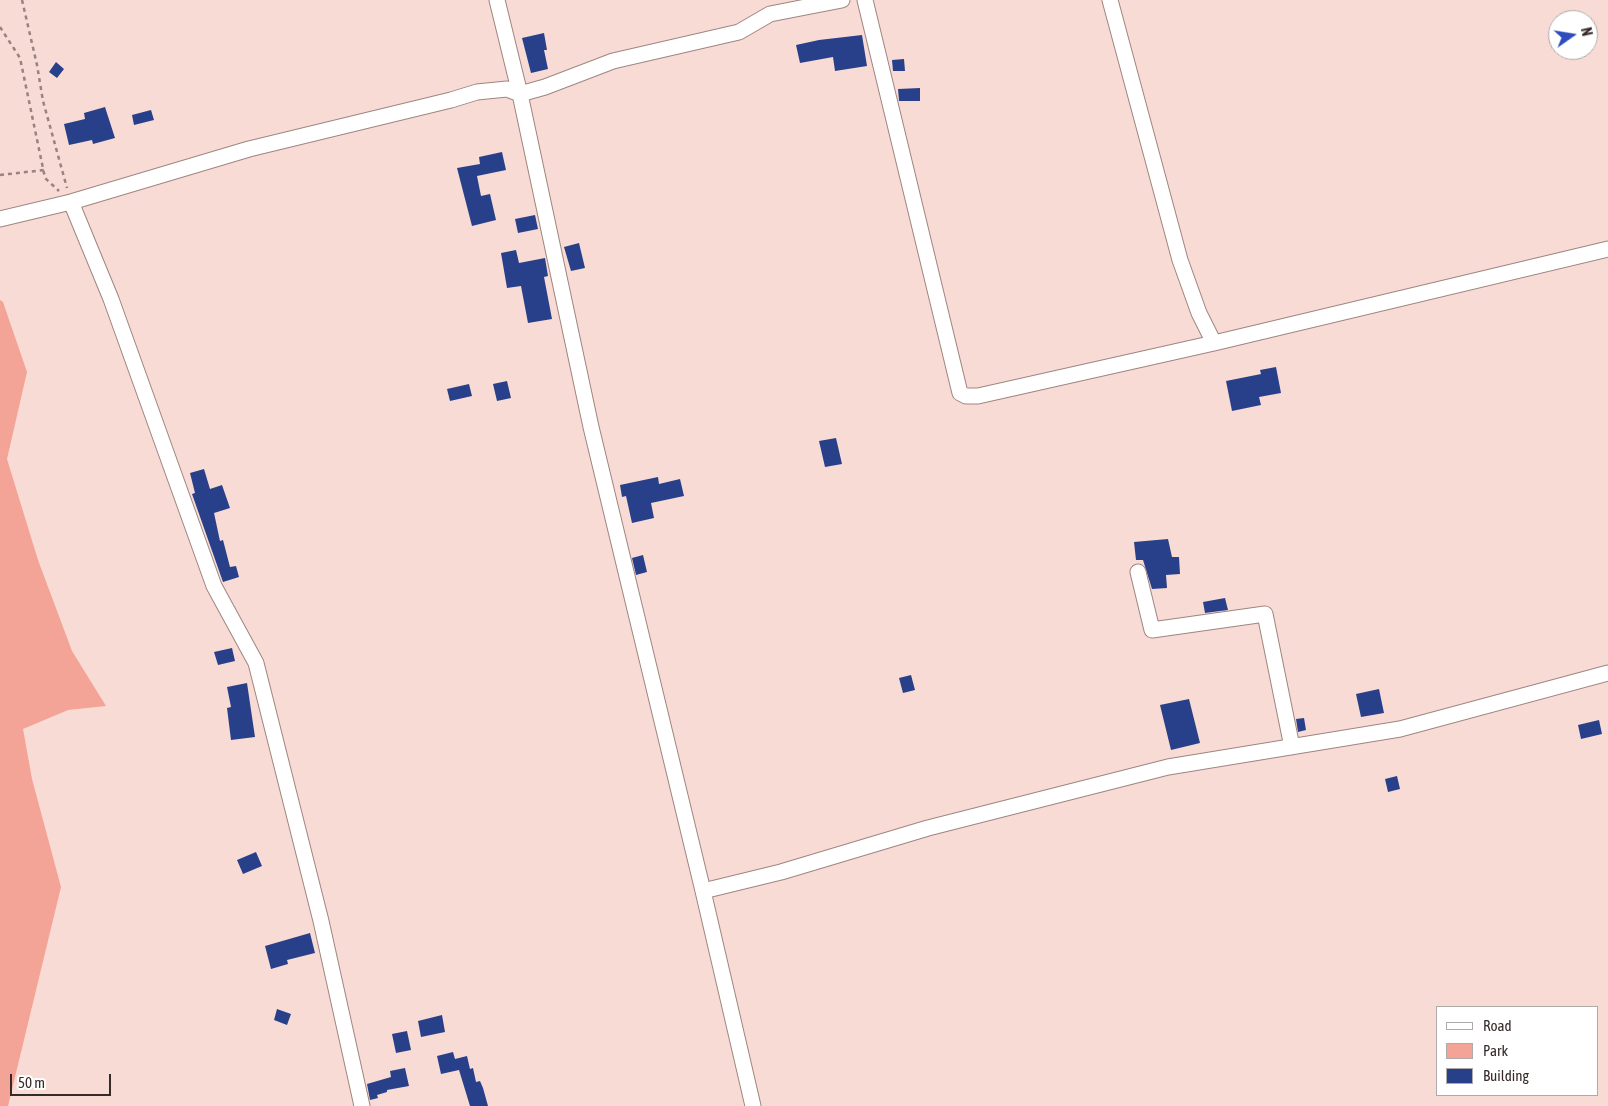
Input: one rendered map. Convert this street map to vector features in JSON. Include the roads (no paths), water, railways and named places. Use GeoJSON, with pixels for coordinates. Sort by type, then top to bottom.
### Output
{"type":"FeatureCollection","features":[{"type":"Feature","properties":{"kind":"street"},"geometry":{"type":"LineString","coordinates":[[497,0],[520,94],[590,427],[703,891],[753,1106]]}},
{"type":"Feature","properties":{"kind":"street"},"geometry":{"type":"LineString","coordinates":[[0,219],[71,202],[249,149],[477,92],[507,89],[520,94],[545,87],[613,61],[739,32],[770,14],[842,0]]}},
{"type":"Feature","properties":{"kind":"street"},"geometry":{"type":"LineString","coordinates":[[865,0],[960,393],[966,396],[978,396],[1214,343],[1608,249]]}},
{"type":"Feature","properties":{"kind":"street"},"geometry":{"type":"LineString","coordinates":[[1110,0],[1180,260],[1199,313],[1214,343]]}},
{"type":"Feature","properties":{"kind":"street"},"geometry":{"type":"LineString","coordinates":[[71,202],[111,299],[214,586],[256,664],[321,921],[362,1106]]}},
{"type":"Feature","properties":{"kind":"street"},"geometry":{"type":"LineString","coordinates":[[1138,572],[1152,630],[1265,614],[1292,747]]}},
{"type":"Feature","properties":{"kind":"street"},"geometry":{"type":"LineString","coordinates":[[703,891],[781,872],[928,828],[1168,768],[1400,729],[1608,673]]}}]}
